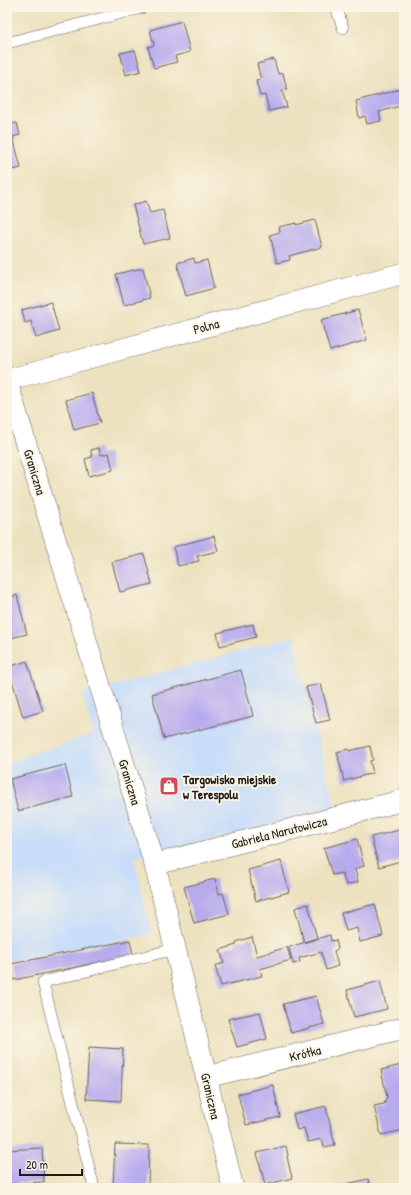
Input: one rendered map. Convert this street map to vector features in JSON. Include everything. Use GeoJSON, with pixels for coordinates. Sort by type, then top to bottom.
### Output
{"type":"FeatureCollection","features":[{"type":"Feature","properties":{"kind":"street","name":"Polna"},"geometry":{"type":"LineString","coordinates":[[7,381],[404,273]]}},
{"type":"Feature","properties":{"kind":"street","name":"Graniczna"},"geometry":{"type":"LineString","coordinates":[[7,381],[155,865],[233,1188]]}},
{"type":"Feature","properties":{"kind":"street","name":"Gabriela Narutowicza"},"geometry":{"type":"LineString","coordinates":[[155,865],[404,800]]}},
{"type":"Feature","properties":{"kind":"street","name":"Krótka"},"geometry":{"type":"LineString","coordinates":[[207,1077],[404,1028]]}},
{"type":"Feature","properties":{"kind":"lane"},"geometry":{"type":"LineString","coordinates":[[7,43],[145,7]]}},
{"type":"Feature","properties":{"kind":"lane"},"geometry":{"type":"LineString","coordinates":[[336,7],[343,28]]}},
{"type":"Feature","properties":{"kind":"lane"},"geometry":{"type":"LineString","coordinates":[[94,1188],[43,982],[176,949]]}},
{"type":"Feature","properties":{"kind":"shaded area","name":"Targowisko miejskie w Terespolu"},"geometry":{"type":"Polygon","coordinates":[[[293,637],[336,810],[134,858],[152,934],[7,962],[7,762],[94,734],[82,694],[293,637]]]}},
{"type":"Feature","properties":{"kind":"building"},"geometry":{"type":"Polygon","coordinates":[[[182,21],[190,52],[175,56],[177,62],[154,68],[148,47],[154,45],[150,30],[182,21]]]}},
{"type":"Feature","properties":{"kind":"building"},"geometry":{"type":"Polygon","coordinates":[[[135,50],[141,71],[126,75],[120,53],[135,50]]]}},
{"type":"Feature","properties":{"kind":"building"},"geometry":{"type":"Polygon","coordinates":[[[274,59],[278,74],[283,73],[287,90],[282,91],[287,107],[269,111],[265,95],[260,96],[256,81],[261,80],[257,64],[274,59]]]}},
{"type":"Feature","properties":{"kind":"building"},"geometry":{"type":"Polygon","coordinates":[[[404,88],[404,105],[379,112],[381,121],[367,124],[365,116],[359,118],[356,101],[404,88]]]}},
{"type":"Feature","properties":{"kind":"building"},"geometry":{"type":"Polygon","coordinates":[[[17,123],[20,135],[13,137],[21,168],[7,171],[7,125],[17,123]]]}},
{"type":"Feature","properties":{"kind":"building"},"geometry":{"type":"Polygon","coordinates":[[[146,201],[150,213],[163,210],[170,238],[143,244],[133,205],[146,201]]]}},
{"type":"Feature","properties":{"kind":"building"},"geometry":{"type":"Polygon","coordinates":[[[315,220],[322,247],[289,256],[290,260],[277,263],[270,235],[280,232],[279,227],[296,223],[296,225],[315,220]]]}},
{"type":"Feature","properties":{"kind":"building"},"geometry":{"type":"Polygon","coordinates":[[[194,258],[195,263],[207,260],[214,288],[186,296],[177,263],[194,258]]]}},
{"type":"Feature","properties":{"kind":"building"},"geometry":{"type":"Polygon","coordinates":[[[143,268],[150,298],[124,305],[116,274],[143,268]]]}},
{"type":"Feature","properties":{"kind":"building"},"geometry":{"type":"Polygon","coordinates":[[[51,302],[59,331],[36,338],[31,321],[25,323],[22,310],[51,302]]]}},
{"type":"Feature","properties":{"kind":"building"},"geometry":{"type":"Polygon","coordinates":[[[358,310],[367,340],[330,351],[321,320],[358,310]]]}},
{"type":"Feature","properties":{"kind":"building"},"geometry":{"type":"Polygon","coordinates":[[[92,393],[100,423],[74,430],[66,400],[92,393]]]}},
{"type":"Feature","properties":{"kind":"building"},"geometry":{"type":"Polygon","coordinates":[[[99,448],[101,455],[109,453],[113,470],[89,476],[85,459],[92,457],[91,450],[99,448]]]}},
{"type":"Feature","properties":{"kind":"building"},"geometry":{"type":"Polygon","coordinates":[[[214,536],[218,551],[197,556],[199,561],[178,566],[173,547],[214,536]]]}},
{"type":"Feature","properties":{"kind":"building"},"geometry":{"type":"Polygon","coordinates":[[[144,554],[152,584],[120,592],[112,562],[144,554]]]}},
{"type":"Feature","properties":{"kind":"building"},"geometry":{"type":"Polygon","coordinates":[[[17,595],[27,634],[7,639],[7,598],[17,595]]]}},
{"type":"Feature","properties":{"kind":"building"},"geometry":{"type":"Polygon","coordinates":[[[253,624],[256,637],[220,646],[217,633],[253,624]]]}},
{"type":"Feature","properties":{"kind":"building"},"geometry":{"type":"Polygon","coordinates":[[[27,661],[43,711],[23,717],[8,667],[27,661]]]}},
{"type":"Feature","properties":{"kind":"building"},"geometry":{"type":"Polygon","coordinates":[[[241,670],[253,716],[164,739],[152,694],[241,670]]]}},
{"type":"Feature","properties":{"kind":"building"},"geometry":{"type":"Polygon","coordinates":[[[321,684],[330,720],[316,723],[306,687],[321,684]]]}},
{"type":"Feature","properties":{"kind":"building"},"geometry":{"type":"Polygon","coordinates":[[[370,746],[373,760],[370,761],[373,773],[344,781],[337,752],[370,746]]]}},
{"type":"Feature","properties":{"kind":"building"},"geometry":{"type":"Polygon","coordinates":[[[65,765],[73,797],[18,811],[10,779],[65,765]]]}},
{"type":"Feature","properties":{"kind":"building"},"geometry":{"type":"Polygon","coordinates":[[[404,829],[404,860],[379,867],[371,837],[404,829]]]}},
{"type":"Feature","properties":{"kind":"building"},"geometry":{"type":"Polygon","coordinates":[[[357,839],[364,866],[355,869],[358,882],[346,885],[342,873],[332,875],[324,848],[357,839]]]}},
{"type":"Feature","properties":{"kind":"building"},"geometry":{"type":"Polygon","coordinates":[[[281,861],[289,892],[256,901],[248,870],[281,861]]]}},
{"type":"Feature","properties":{"kind":"building"},"geometry":{"type":"Polygon","coordinates":[[[215,879],[219,894],[223,893],[229,914],[194,923],[184,887],[215,879]]]}},
{"type":"Feature","properties":{"kind":"building"},"geometry":{"type":"Polygon","coordinates":[[[308,904],[317,938],[304,942],[295,908],[308,904]]]}},
{"type":"Feature","properties":{"kind":"building"},"geometry":{"type":"Polygon","coordinates":[[[375,904],[383,936],[360,942],[357,928],[346,931],[341,913],[375,904]]]}},
{"type":"Feature","properties":{"kind":"building"},"geometry":{"type":"Polygon","coordinates":[[[330,935],[331,941],[336,940],[338,949],[334,951],[338,966],[326,970],[321,952],[299,958],[300,962],[293,964],[289,947],[330,935]]]}},
{"type":"Feature","properties":{"kind":"building"},"geometry":{"type":"Polygon","coordinates":[[[252,937],[257,956],[287,947],[291,960],[260,969],[262,976],[221,986],[215,966],[224,963],[220,950],[236,945],[236,942],[252,937]]]}},
{"type":"Feature","properties":{"kind":"building"},"geometry":{"type":"Polygon","coordinates":[[[130,940],[133,955],[14,980],[11,964],[130,940]]]}},
{"type":"Feature","properties":{"kind":"building"},"geometry":{"type":"Polygon","coordinates":[[[380,981],[387,1009],[354,1017],[347,990],[380,981]]]}},
{"type":"Feature","properties":{"kind":"building"},"geometry":{"type":"Polygon","coordinates":[[[316,996],[324,1024],[291,1033],[283,1004],[316,996]]]}},
{"type":"Feature","properties":{"kind":"building"},"geometry":{"type":"Polygon","coordinates":[[[260,1012],[267,1039],[237,1047],[228,1019],[260,1012]]]}},
{"type":"Feature","properties":{"kind":"building"},"geometry":{"type":"Polygon","coordinates":[[[89,1047],[123,1049],[121,1101],[86,1099],[89,1047]]]}},
{"type":"Feature","properties":{"kind":"building"},"geometry":{"type":"Polygon","coordinates":[[[401,1065],[404,1077],[404,1130],[381,1135],[374,1106],[384,1104],[387,1097],[381,1070],[401,1065]]]}},
{"type":"Feature","properties":{"kind":"building"},"geometry":{"type":"Polygon","coordinates":[[[273,1085],[280,1117],[246,1125],[238,1094],[273,1085]]]}},
{"type":"Feature","properties":{"kind":"building"},"geometry":{"type":"Polygon","coordinates":[[[326,1106],[335,1145],[324,1147],[322,1139],[308,1142],[304,1128],[297,1130],[293,1114],[326,1106]]]}},
{"type":"Feature","properties":{"kind":"building"},"geometry":{"type":"Polygon","coordinates":[[[115,1144],[149,1145],[148,1188],[113,1188],[115,1144]]]}},
{"type":"Feature","properties":{"kind":"building"},"geometry":{"type":"Polygon","coordinates":[[[286,1146],[292,1178],[265,1185],[257,1153],[286,1146]]]}},
{"type":"Feature","properties":{"kind":"building"},"geometry":{"type":"Polygon","coordinates":[[[42,1148],[44,1182],[7,1184],[7,1150],[42,1148]]]}},
{"type":"Feature","properties":{"kind":"building"},"geometry":{"type":"Polygon","coordinates":[[[368,1179],[370,1188],[334,1188],[334,1187],[368,1179]]]}},
{"type":"Feature","properties":{"kind":"place","name":"Targowisko miejskie w Terespolu"},"geometry":{"type":"Point","coordinates":[169,786]}}]}
